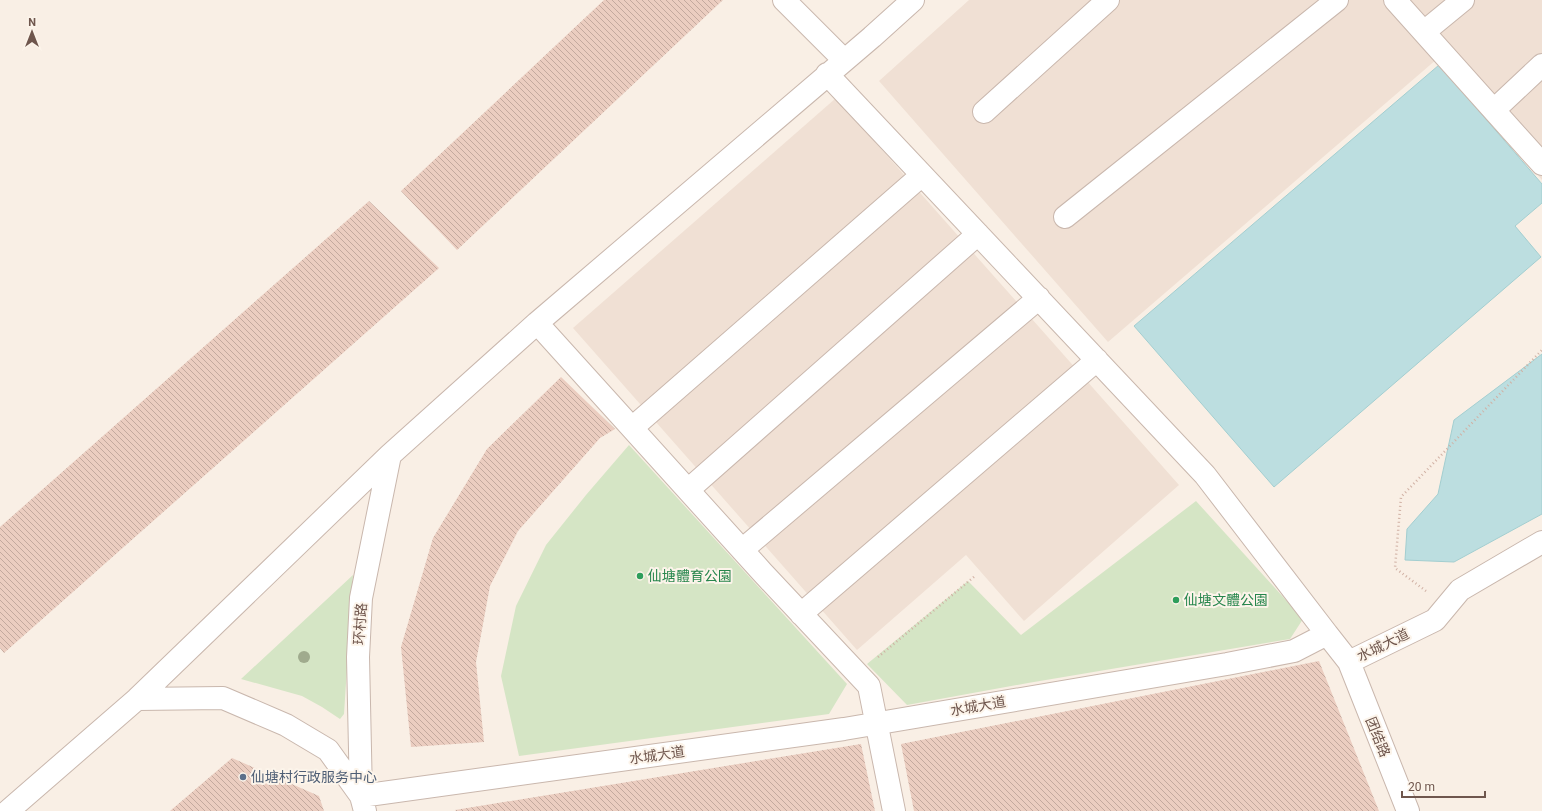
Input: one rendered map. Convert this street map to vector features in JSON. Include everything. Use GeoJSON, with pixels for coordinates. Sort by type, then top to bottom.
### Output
{"type":"FeatureCollection","features":[{"type":"Feature","properties":{"kind":"street"},"geometry":{"type":"LineString","coordinates":[[784,0],[844,60]]}},
{"type":"Feature","properties":{"kind":"street"},"geometry":{"type":"LineString","coordinates":[[8,811],[137,699],[390,455],[537,323],[913,0]]}},
{"type":"Feature","properties":{"kind":"street"},"geometry":{"type":"LineString","coordinates":[[984,112],[1108,0]]}},
{"type":"Feature","properties":{"kind":"street"},"geometry":{"type":"LineString","coordinates":[[1065,217],[1337,0]]}},
{"type":"Feature","properties":{"kind":"street"},"geometry":{"type":"LineString","coordinates":[[1395,0],[1542,164]]}},
{"type":"Feature","properties":{"kind":"street"},"geometry":{"type":"LineString","coordinates":[[1424,32],[1463,0]]}},
{"type":"Feature","properties":{"kind":"street"},"geometry":{"type":"LineString","coordinates":[[1494,110],[1542,65]]}},
{"type":"Feature","properties":{"kind":"street"},"geometry":{"type":"LineString","coordinates":[[827,74],[1204,475],[1327,634]]}},
{"type":"Feature","properties":{"kind":"street"},"geometry":{"type":"LineString","coordinates":[[632,428],[922,175]]}},
{"type":"Feature","properties":{"kind":"street"},"geometry":{"type":"LineString","coordinates":[[688,490],[978,234]]}},
{"type":"Feature","properties":{"kind":"street"},"geometry":{"type":"LineString","coordinates":[[742,550],[1039,298]]}},
{"type":"Feature","properties":{"kind":"street"},"geometry":{"type":"LineString","coordinates":[[537,323],[742,550],[868,686],[894,811]]}},
{"type":"Feature","properties":{"kind":"street"},"geometry":{"type":"LineString","coordinates":[[801,614],[1097,360]]}},
{"type":"Feature","properties":{"kind":"street","name":"环村路"},"geometry":{"type":"LineString","coordinates":[[363,803],[358,657],[361,598],[390,455]]}},
{"type":"Feature","properties":{"kind":"street","name":"水城大道"},"geometry":{"type":"LineString","coordinates":[[363,803],[876,724],[1272,656],[1294,651],[1327,634],[1349,662],[1436,620],[1460,590],[1542,542]]}},
{"type":"Feature","properties":{"kind":"street","name":"团结路"},"geometry":{"type":"LineString","coordinates":[[1349,662],[1408,811]]}},
{"type":"Feature","properties":{"kind":"street"},"geometry":{"type":"LineString","coordinates":[[137,699],[223,698],[286,725],[328,750],[363,803]]}},
{"type":"Feature","properties":{"kind":"path"},"geometry":{"type":"LineString","coordinates":[[1446,606],[1395,568],[1401,497],[1542,350]]}},
{"type":"Feature","properties":{"kind":"path"},"geometry":{"type":"LineString","coordinates":[[857,674],[975,576]]}},
{"type":"Feature","properties":{"kind":"shaded area"},"geometry":{"type":"Polygon","coordinates":[[[969,0],[1542,0],[1542,180],[1437,59],[1108,342],[879,81],[969,0]]]}},
{"type":"Feature","properties":{"kind":"shaded area"},"geometry":{"type":"Polygon","coordinates":[[[836,98],[1179,485],[1024,621],[966,555],[857,650],[573,328],[836,98]]]}},
{"type":"Feature","properties":{"kind":"green space","name":"仙塘體育公園"},"geometry":{"type":"Polygon","coordinates":[[[629,445],[847,684],[829,714],[519,756],[501,676],[516,606],[546,545],[629,445]]]}},
{"type":"Feature","properties":{"kind":"green space","name":"仙塘文體公園"},"geometry":{"type":"Polygon","coordinates":[[[1196,501],[1303,619],[1290,639],[907,705],[867,664],[968,581],[1021,635],[1196,501]]]}},
{"type":"Feature","properties":{"kind":"green space"},"geometry":{"type":"Polygon","coordinates":[[[353,575],[344,714],[340,719],[302,696],[241,679],[353,575]]]}},
{"type":"Feature","properties":{"kind":"water"},"geometry":{"type":"Polygon","coordinates":[[[1439,65],[1542,184],[1542,203],[1515,226],[1541,257],[1274,487],[1134,326],[1439,65]]]}},
{"type":"Feature","properties":{"kind":"water"},"geometry":{"type":"Polygon","coordinates":[[[1542,354],[1542,514],[1454,562],[1405,560],[1407,529],[1438,494],[1454,420],[1542,354]]]}},
{"type":"Feature","properties":{"kind":"building"},"geometry":{"type":"Polygon","coordinates":[[[604,0],[723,0],[457,250],[401,191],[604,0]]]}},
{"type":"Feature","properties":{"kind":"building"},"geometry":{"type":"Polygon","coordinates":[[[369,201],[439,268],[4,653],[0,648],[0,527],[369,201]]]}},
{"type":"Feature","properties":{"kind":"building"},"geometry":{"type":"Polygon","coordinates":[[[561,377],[615,429],[600,438],[518,531],[490,586],[476,662],[484,742],[411,747],[401,647],[433,538],[487,449],[561,377]]]}},
{"type":"Feature","properties":{"kind":"building"},"geometry":{"type":"Polygon","coordinates":[[[1319,661],[1379,811],[914,811],[901,744],[1319,661]]]}},
{"type":"Feature","properties":{"kind":"building"},"geometry":{"type":"Polygon","coordinates":[[[861,744],[875,811],[455,810],[861,744]]]}},
{"type":"Feature","properties":{"kind":"building","name":"仙塘村行政服务中心"},"geometry":{"type":"Polygon","coordinates":[[[232,758],[319,796],[324,811],[170,811],[232,758]]]}},
{"type":"Feature","properties":{"kind":"place","name":"仙塘體育公園"},"geometry":{"type":"Point","coordinates":[640,576]}},
{"type":"Feature","properties":{"kind":"place","name":"仙塘文體公園"},"geometry":{"type":"Point","coordinates":[1176,600]}},
{"type":"Feature","properties":{"kind":"place","name":"仙塘村行政服务中心"},"geometry":{"type":"Point","coordinates":[243,777]}}]}
